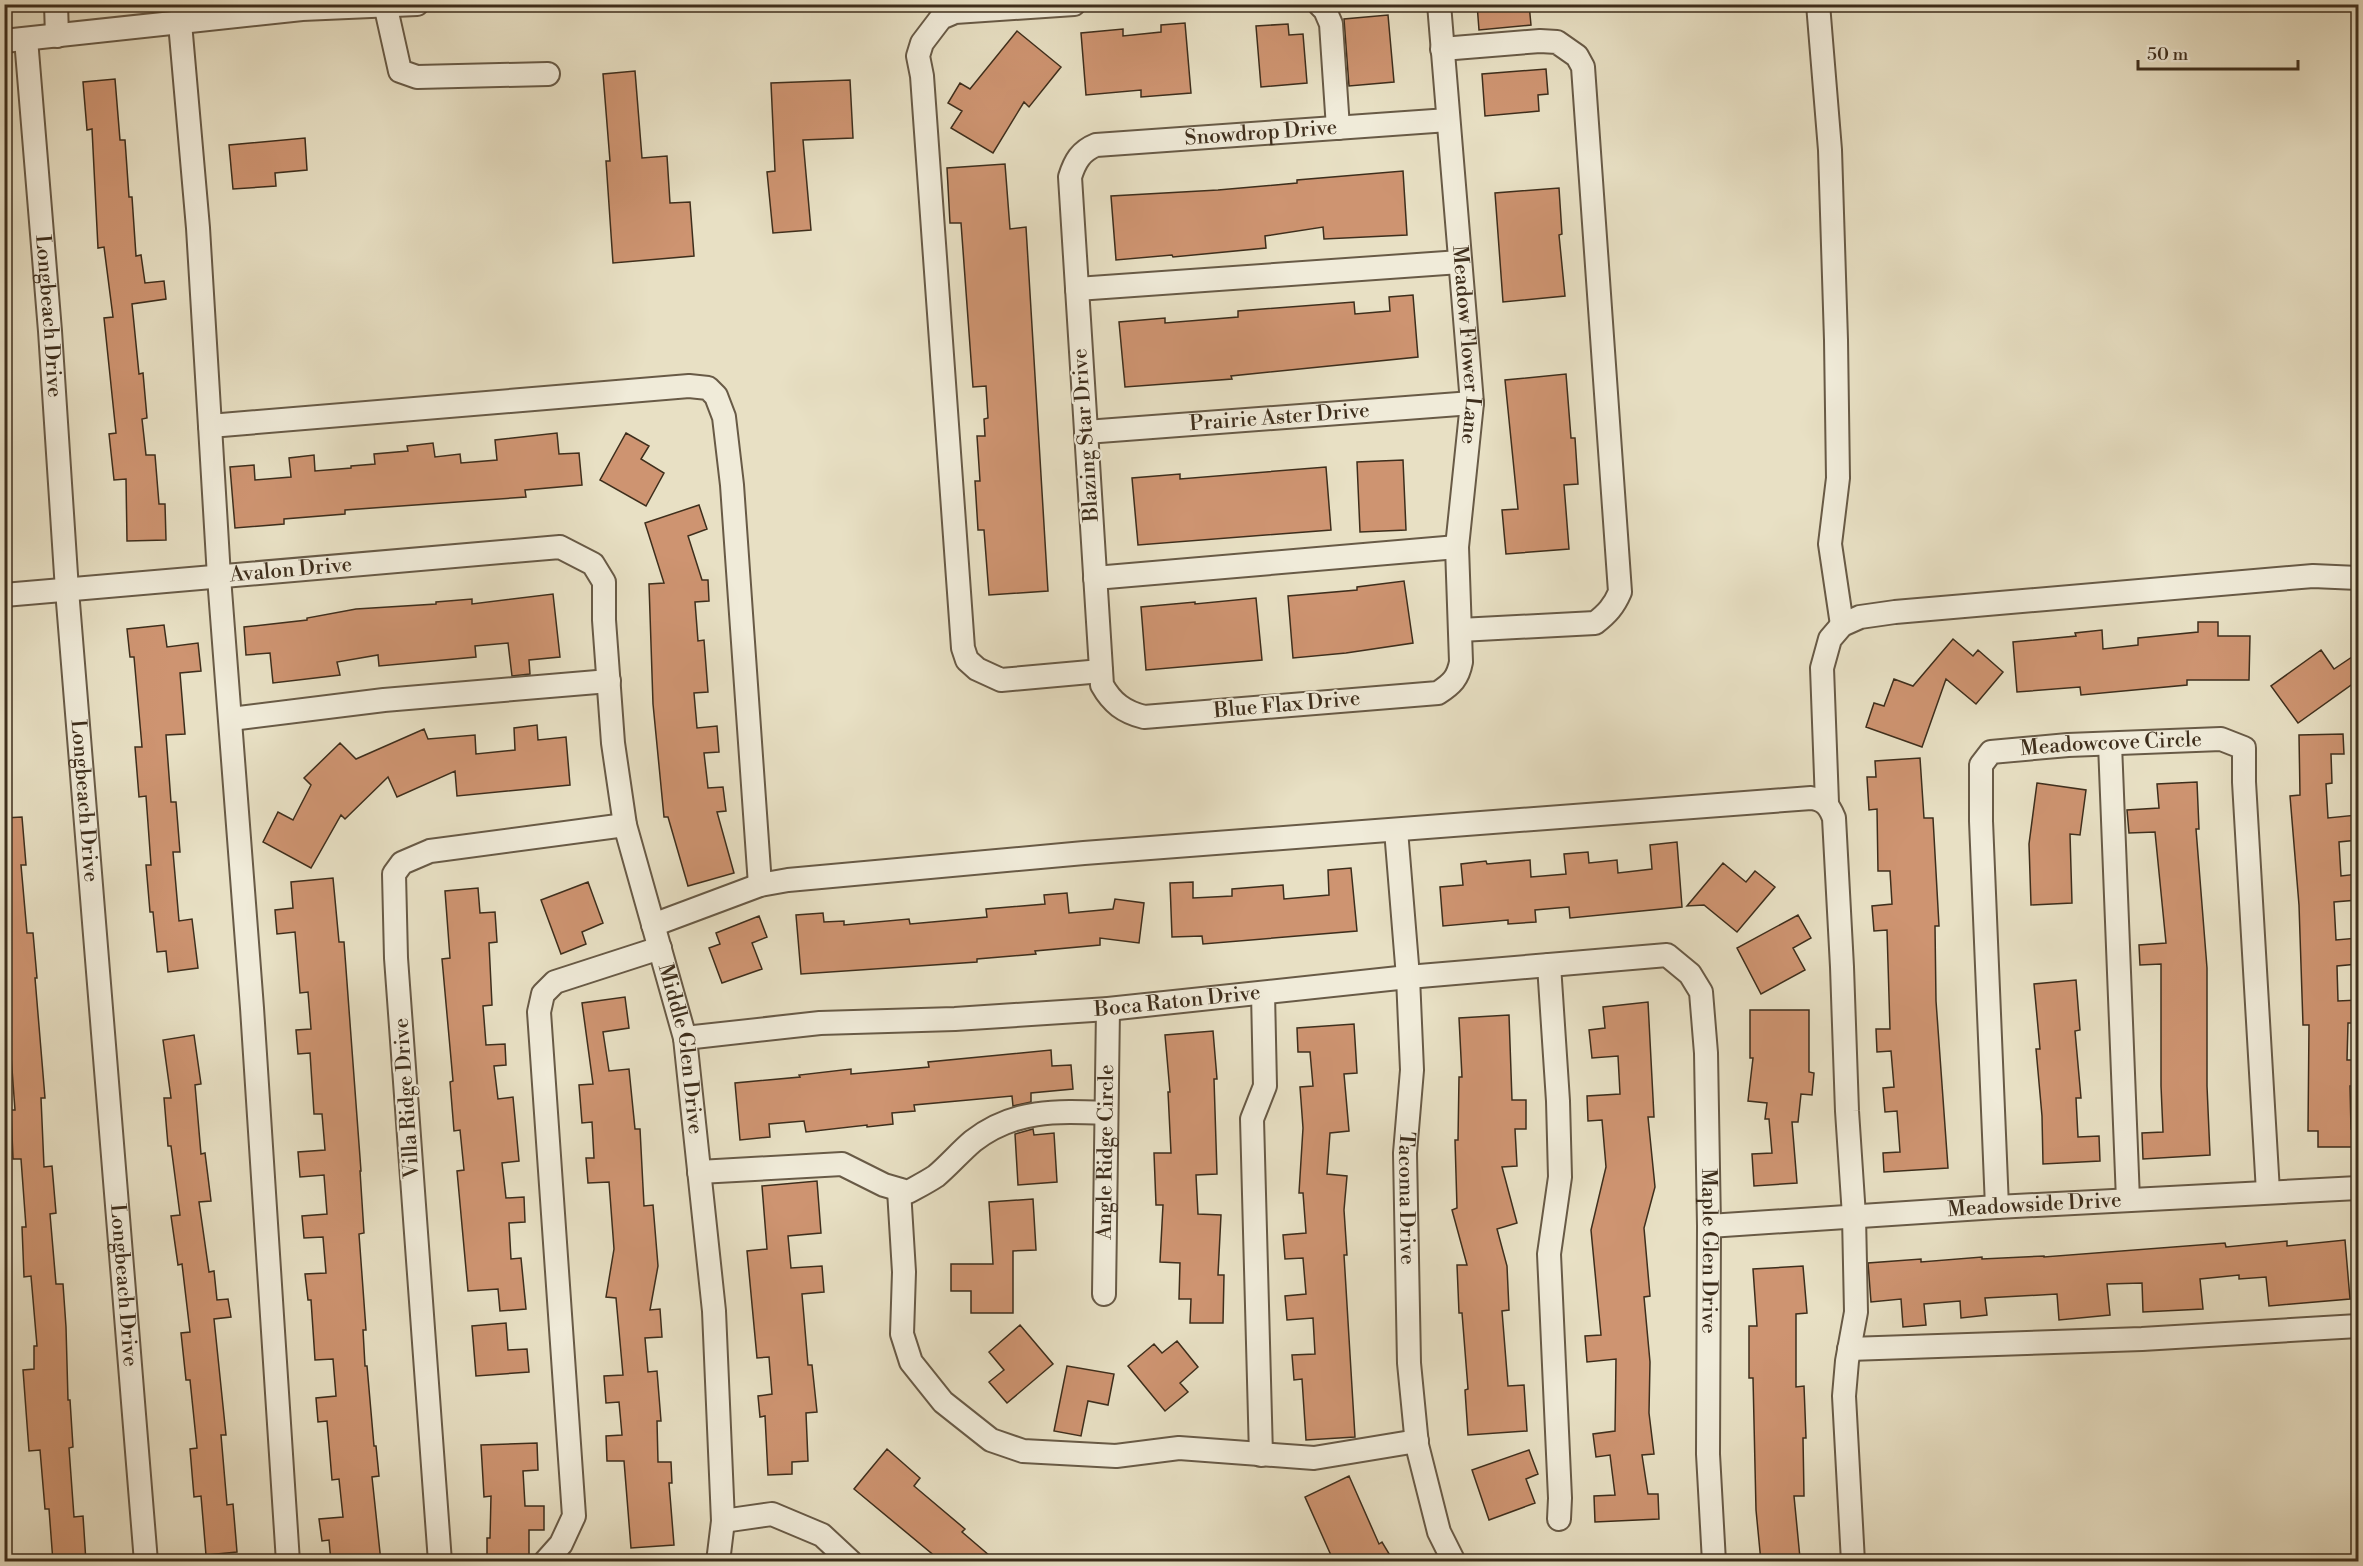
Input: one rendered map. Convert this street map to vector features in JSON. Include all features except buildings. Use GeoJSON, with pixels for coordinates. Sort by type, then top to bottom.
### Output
{"type":"FeatureCollection","features":[{"type":"Feature","properties":{"kind":"street"},"geometry":{"type":"LineString","coordinates":[[56,4],[57,36]]}},
{"type":"Feature","properties":{"kind":"street"},"geometry":{"type":"LineString","coordinates":[[15,40],[302,9],[417,4]]}},
{"type":"Feature","properties":{"kind":"street"},"geometry":{"type":"LineString","coordinates":[[1074,4],[955,12],[941,18],[922,43],[918,56],[922,76],[963,648],[967,660],[977,669],[1001,680],[1101,671]]}},
{"type":"Feature","properties":{"kind":"street"},"geometry":{"type":"LineString","coordinates":[[1319,4],[1325,10],[1331,24],[1338,128]]}},
{"type":"Feature","properties":{"kind":"street","name":"Meadow Flower Lane"},"geometry":{"type":"LineString","coordinates":[[1439,4],[1472,403],[1457,547],[1461,662],[1459,675],[1454,683]]}},
{"type":"Feature","properties":{"kind":"street"},"geometry":{"type":"LineString","coordinates":[[1818,4],[1830,150],[1836,351],[1838,478],[1830,544],[1842,625]]}},
{"type":"Feature","properties":{"kind":"street"},"geometry":{"type":"LineString","coordinates":[[386,5],[400,71],[417,77],[548,74]]}},
{"type":"Feature","properties":{"kind":"street"},"geometry":{"type":"LineString","coordinates":[[180,23],[198,228],[219,577],[251,996],[288,1562]]}},
{"type":"Feature","properties":{"kind":"street","name":"Longbeach Drive"},"geometry":{"type":"LineString","coordinates":[[15,40],[50,331],[67,590],[146,1562]]}},
{"type":"Feature","properties":{"kind":"street"},"geometry":{"type":"LineString","coordinates":[[1442,49],[1540,41],[1557,42],[1577,56],[1583,67],[1620,592],[1614,604],[1595,622],[1460,630]]}},
{"type":"Feature","properties":{"kind":"street","name":"Snowdrop Drive"},"geometry":{"type":"LineString","coordinates":[[1078,158],[1085,149],[1096,145],[1448,120]]}},
{"type":"Feature","properties":{"kind":"street","name":"Blazing Star Drive"},"geometry":{"type":"LineString","coordinates":[[1078,158],[1070,177],[1102,685],[1109,698],[1120,707]]}},
{"type":"Feature","properties":{"kind":"street"},"geometry":{"type":"LineString","coordinates":[[1077,289],[1460,262]]}},
{"type":"Feature","properties":{"kind":"street"},"geometry":{"type":"LineString","coordinates":[[210,426],[689,386],[708,388],[716,396],[724,417],[732,485],[760,885]]}},
{"type":"Feature","properties":{"kind":"street","name":"Prairie Aster Drive"},"geometry":{"type":"LineString","coordinates":[[1086,432],[1472,403]]}},
{"type":"Feature","properties":{"kind":"street","name":"Avalon Drive"},"geometry":{"type":"LineString","coordinates":[[4,595],[560,547],[576,554]]}},
{"type":"Feature","properties":{"kind":"street"},"geometry":{"type":"LineString","coordinates":[[1095,578],[1457,547]]}},
{"type":"Feature","properties":{"kind":"street","name":"Middle Glen Drive"},"geometry":{"type":"LineString","coordinates":[[576,554],[593,564],[604,582],[613,743],[625,825],[686,1038],[714,1311],[723,1521],[717,1562]]}},
{"type":"Feature","properties":{"kind":"street"},"geometry":{"type":"LineString","coordinates":[[1853,1562],[1844,1396],[1849,1348],[1856,1312],[1854,1216],[1834,818],[1827,803],[1822,668],[1830,639],[1842,625],[1860,616],[2313,576],[2358,578]]}},
{"type":"Feature","properties":{"kind":"street"},"geometry":{"type":"LineString","coordinates":[[231,719],[407,698],[609,681]]}},
{"type":"Feature","properties":{"kind":"street","name":"Blue Flax Drive"},"geometry":{"type":"LineString","coordinates":[[1120,707],[1131,714],[1144,717],[1438,693],[1454,683]]}},
{"type":"Feature","properties":{"kind":"street","name":"Meadowcove Circle"},"geometry":{"type":"LineString","coordinates":[[1996,1207],[1981,821],[1981,765],[1991,752],[2068,745],[2221,739],[2244,748],[2268,1192]]}},
{"type":"Feature","properties":{"kind":"street"},"geometry":{"type":"LineString","coordinates":[[2110,744],[2128,1200]]}},
{"type":"Feature","properties":{"kind":"street"},"geometry":{"type":"LineString","coordinates":[[653,925],[760,885],[788,880],[951,864],[1811,798],[1827,803]]}},
{"type":"Feature","properties":{"kind":"street","name":"Villa Ridge Drive"},"geometry":{"type":"LineString","coordinates":[[440,1562],[396,958],[394,874],[402,863],[430,851],[625,825]]}},
{"type":"Feature","properties":{"kind":"street","name":"Tacoma Drive"},"geometry":{"type":"LineString","coordinates":[[1396,830],[1408,977],[1412,1071],[1405,1153],[1408,1340],[1417,1441],[1439,1532],[1454,1562]]}},
{"type":"Feature","properties":{"kind":"street"},"geometry":{"type":"LineString","coordinates":[[545,1562],[561,1544],[574,1516],[538,1012],[543,994],[555,982],[660,948]]}},
{"type":"Feature","properties":{"kind":"street","name":"Boca Raton Drive"},"geometry":{"type":"LineString","coordinates":[[686,1038],[820,1023],[954,1019],[1108,1009],[1408,977],[1667,955]]}},
{"type":"Feature","properties":{"kind":"street","name":"Maple Glen Drive"},"geometry":{"type":"LineString","coordinates":[[1667,955],[1690,974],[1701,992],[1706,1053],[1709,1226],[1708,1454],[1714,1562]]}},
{"type":"Feature","properties":{"kind":"street"},"geometry":{"type":"LineString","coordinates":[[1549,965],[1558,1101],[1560,1177],[1550,1254],[1560,1488],[1559,1519]]}},
{"type":"Feature","properties":{"kind":"street"},"geometry":{"type":"LineString","coordinates":[[1261,1455],[1252,1119],[1264,1086],[1263,993]]}},
{"type":"Feature","properties":{"kind":"street","name":"Angle Ridge Circle"},"geometry":{"type":"LineString","coordinates":[[1104,1294],[1108,1009]]}},
{"type":"Feature","properties":{"kind":"street"},"geometry":{"type":"LineString","coordinates":[[699,1172],[842,1164],[908,1192],[934,1177],[974,1141],[996,1126],[1020,1115],[1106,1113]]}},
{"type":"Feature","properties":{"kind":"street","name":"Meadowside Drive"},"geometry":{"type":"LineString","coordinates":[[1709,1226],[1996,1207],[2358,1188]]}},
{"type":"Feature","properties":{"kind":"street"},"geometry":{"type":"LineString","coordinates":[[899,1190],[904,1272],[902,1334],[911,1362],[943,1402],[992,1440],[1023,1451],[1116,1456],[1179,1449],[1314,1458],[1417,1441]]}},
{"type":"Feature","properties":{"kind":"street"},"geometry":{"type":"LineString","coordinates":[[1849,1348],[2142,1340],[2358,1326]]}},
{"type":"Feature","properties":{"kind":"street"},"geometry":{"type":"LineString","coordinates":[[723,1521],[772,1514],[822,1535],[851,1562]]}}]}
